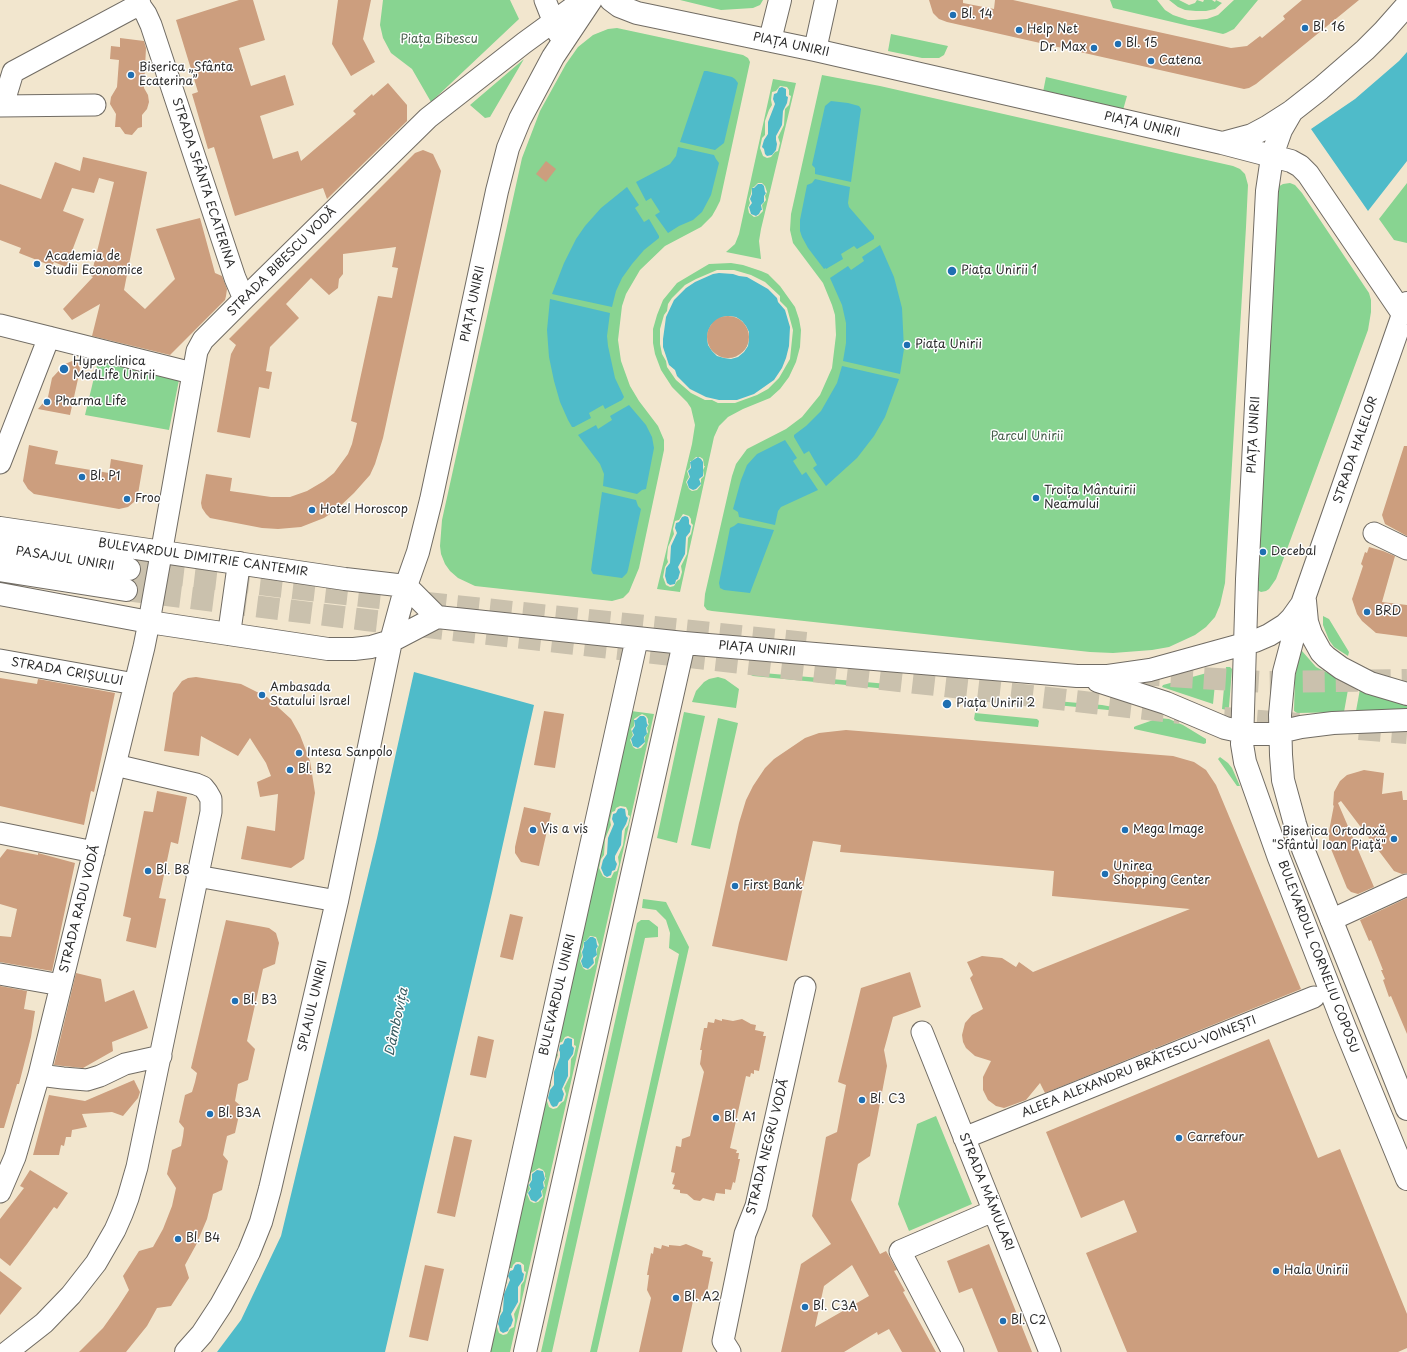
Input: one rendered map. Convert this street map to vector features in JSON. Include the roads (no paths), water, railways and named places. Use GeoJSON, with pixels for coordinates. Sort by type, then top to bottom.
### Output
{"type":"FeatureCollection","features":[{"type":"Feature","properties":{"kind":"main road","name":"PIAȚA UNIRII"},"geometry":{"type":"LineString","coordinates":[[391,641],[406,586],[418,552],[431,500],[491,220],[508,148],[520,119],[553,57],[561,33],[591,0]]}},
{"type":"Feature","properties":{"kind":"main road","name":"PIAȚA UNIRII"},"geometry":{"type":"LineString","coordinates":[[611,0],[619,6],[637,13]]}},
{"type":"Feature","properties":{"kind":"main road"},"geometry":{"type":"LineString","coordinates":[[770,40],[780,0]]}},
{"type":"Feature","properties":{"kind":"main road"},"geometry":{"type":"LineString","coordinates":[[815,50],[826,0]]}},
{"type":"Feature","properties":{"kind":"main road"},"geometry":{"type":"LineString","coordinates":[[1222,143],[1252,135],[1267,128],[1292,111],[1365,50],[1407,6]]}},
{"type":"Feature","properties":{"kind":"main road","name":"PIAȚA UNIRII"},"geometry":{"type":"LineString","coordinates":[[561,33],[596,12],[607,8],[637,13],[815,50],[1222,143],[1297,163],[1308,174],[1405,309]]}},
{"type":"Feature","properties":{"kind":"main road"},"geometry":{"type":"LineString","coordinates":[[1273,156],[1280,134],[1292,111]]}},
{"type":"Feature","properties":{"kind":"main road","name":"PIAȚA UNIRII"},"geometry":{"type":"LineString","coordinates":[[1242,732],[1246,579],[1267,202],[1269,174],[1273,156]]}},
{"type":"Feature","properties":{"kind":"main road","name":"STRADA HALELOR"},"geometry":{"type":"LineString","coordinates":[[1303,600],[1405,309]]}},
{"type":"Feature","properties":{"kind":"main road","name":"BULEVARDUL DIMITRIE CANTEMIR"},"geometry":{"type":"LineString","coordinates":[[0,528],[345,579],[406,586]]}},
{"type":"Feature","properties":{"kind":"main road","name":"PASAJUL UNIRII"},"geometry":{"type":"LineString","coordinates":[[0,549],[128,580],[0,570]]}},
{"type":"Feature","properties":{"kind":"main road"},"geometry":{"type":"LineString","coordinates":[[229,634],[239,563]]}},
{"type":"Feature","properties":{"kind":"main road"},"geometry":{"type":"LineString","coordinates":[[0,594],[149,622],[328,649],[354,649],[370,647],[391,641],[437,617],[406,586]]}},
{"type":"Feature","properties":{"kind":"main road","name":"PIAȚA UNIRII"},"geometry":{"type":"LineString","coordinates":[[437,617],[684,643],[1078,676],[1108,676],[1150,670],[1244,644],[1277,631],[1292,618],[1303,600]]}},
{"type":"Feature","properties":{"kind":"main road"},"geometry":{"type":"LineString","coordinates":[[1303,600],[1311,634],[1321,652],[1326,657],[1340,668],[1370,683],[1407,694]]}},
{"type":"Feature","properties":{"kind":"main road"},"geometry":{"type":"LineString","coordinates":[[1280,732],[1281,695],[1284,672],[1303,600]]}},
{"type":"Feature","properties":{"kind":"main road","name":"BULEVARDUL UNIRII"},"geometry":{"type":"LineString","coordinates":[[479,1352],[637,638]]}},
{"type":"Feature","properties":{"kind":"main road","name":"SPLAIUL UNIRII"},"geometry":{"type":"LineString","coordinates":[[186,1352],[202,1334],[221,1305],[249,1252],[261,1222],[280,1153],[336,901],[391,641]]}},
{"type":"Feature","properties":{"kind":"main road"},"geometry":{"type":"LineString","coordinates":[[525,1352],[684,643]]}},
{"type":"Feature","properties":{"kind":"main road","name":"PIAȚA UNIRII"},"geometry":{"type":"LineString","coordinates":[[1078,676],[1166,703],[1225,728],[1242,732],[1262,734],[1333,723],[1407,720]]}},
{"type":"Feature","properties":{"kind":"main road","name":"BULEVARDUL CORNELIU COPOSU"},"geometry":{"type":"LineString","coordinates":[[1242,732],[1245,762],[1279,858],[1345,1028],[1407,1179]]}},
{"type":"Feature","properties":{"kind":"main road","name":"BULEVARDUL CORNELIU COPOSU"},"geometry":{"type":"LineString","coordinates":[[1280,732],[1280,755],[1283,780],[1303,850],[1407,1109]]}},
{"type":"Feature","properties":{"kind":"street"},"geometry":{"type":"LineString","coordinates":[[545,0],[561,33]]}},
{"type":"Feature","properties":{"kind":"street","name":"STRADA BIBESCU VODĂ"},"geometry":{"type":"LineString","coordinates":[[149,622],[195,356],[200,345],[244,299],[424,122],[561,33],[582,0]]}},
{"type":"Feature","properties":{"kind":"street"},"geometry":{"type":"LineString","coordinates":[[95,105],[2,106],[13,72],[138,2]]}},
{"type":"Feature","properties":{"kind":"street","name":"STRADA SFÂNTA ECATERINA"},"geometry":{"type":"LineString","coordinates":[[138,2],[151,25],[235,278],[244,299]]}},
{"type":"Feature","properties":{"kind":"street"},"geometry":{"type":"LineString","coordinates":[[0,325],[192,374]]}},
{"type":"Feature","properties":{"kind":"street"},"geometry":{"type":"LineString","coordinates":[[0,463],[49,337]]}},
{"type":"Feature","properties":{"kind":"street"},"geometry":{"type":"LineString","coordinates":[[1374,533],[1407,549]]}},
{"type":"Feature","properties":{"kind":"street","name":"STRADA RADU VODĂ"},"geometry":{"type":"LineString","coordinates":[[0,1192],[15,1157],[39,1074],[149,622]]}},
{"type":"Feature","properties":{"kind":"street","name":"STRADA CRIȘULUI"},"geometry":{"type":"LineString","coordinates":[[0,660],[135,684]]}},
{"type":"Feature","properties":{"kind":"street"},"geometry":{"type":"LineString","coordinates":[[8,1352],[44,1323],[71,1296],[96,1263],[115,1230],[124,1209],[133,1182],[161,1056],[211,812],[211,799],[208,792],[203,787],[191,782],[115,764]]}},
{"type":"Feature","properties":{"kind":"street"},"geometry":{"type":"LineString","coordinates":[[0,833],[94,852]]}},
{"type":"Feature","properties":{"kind":"street"},"geometry":{"type":"LineString","coordinates":[[197,876],[336,901]]}},
{"type":"Feature","properties":{"kind":"street"},"geometry":{"type":"LineString","coordinates":[[1331,920],[1407,885]]}},
{"type":"Feature","properties":{"kind":"street"},"geometry":{"type":"LineString","coordinates":[[0,974],[61,985]]}},
{"type":"Feature","properties":{"kind":"street","name":"STRADA NEGRU VODĂ"},"geometry":{"type":"LineString","coordinates":[[730,1352],[723,1341],[724,1334],[745,1234],[756,1206],[805,987]]}},
{"type":"Feature","properties":{"kind":"street","name":"ALEEA ALEXANDRU BRĂTESCU-VOINEȘTI"},"geometry":{"type":"LineString","coordinates":[[964,1138],[1314,997]]}},
{"type":"Feature","properties":{"kind":"street","name":"STRADA MĂMULARI"},"geometry":{"type":"LineString","coordinates":[[922,1032],[1050,1352]]}},
{"type":"Feature","properties":{"kind":"street"},"geometry":{"type":"LineString","coordinates":[[39,1074],[87,1080],[100,1076],[125,1064],[161,1056]]}},
{"type":"Feature","properties":{"kind":"street"},"geometry":{"type":"LineString","coordinates":[[953,1352],[900,1251],[993,1211]]}},
{"type":"Feature","properties":{"kind":"water"},"geometry":{"type":"Polygon","coordinates":[[[1407,52],[1407,161],[1368,211],[1311,129],[1355,99],[1399,61],[1407,52]]]}},
{"type":"Feature","properties":{"kind":"water"},"geometry":{"type":"Polygon","coordinates":[[[704,71],[732,77],[738,83],[724,143],[715,150],[680,142],[704,71]]]}},
{"type":"Feature","properties":{"kind":"water"},"geometry":{"type":"Polygon","coordinates":[[[782,87],[786,89],[786,96],[788,97],[787,103],[783,111],[782,125],[776,136],[776,150],[772,155],[767,156],[762,147],[768,134],[768,122],[775,104],[773,99],[774,94],[777,93],[779,88],[782,87]]]}},
{"type":"Feature","properties":{"kind":"water"},"geometry":{"type":"Polygon","coordinates":[[[831,101],[848,103],[859,106],[861,109],[851,182],[815,174],[815,168],[812,165],[825,106],[831,101]]]}},
{"type":"Feature","properties":{"kind":"water"},"geometry":{"type":"Polygon","coordinates":[[[678,147],[714,155],[719,163],[711,195],[702,212],[693,220],[668,233],[655,215],[660,212],[651,198],[646,201],[636,182],[670,164],[676,156],[678,147]]]}},
{"type":"Feature","properties":{"kind":"water"},"geometry":{"type":"Polygon","coordinates":[[[815,179],[850,187],[849,207],[874,236],[874,239],[857,249],[854,246],[841,254],[843,259],[826,269],[824,269],[808,248],[800,231],[800,220],[807,185],[812,183],[815,179]]]}},
{"type":"Feature","properties":{"kind":"water"},"geometry":{"type":"Polygon","coordinates":[[[758,184],[762,184],[764,186],[766,193],[764,196],[764,202],[761,205],[762,210],[756,216],[751,214],[749,207],[752,203],[750,199],[752,188],[758,184]]]}},
{"type":"Feature","properties":{"kind":"water"},"geometry":{"type":"Polygon","coordinates":[[[627,187],[639,205],[635,208],[644,222],[649,219],[659,238],[644,250],[622,278],[616,291],[612,307],[552,294],[564,263],[576,239],[585,226],[601,208],[627,187]]]}},
{"type":"Feature","properties":{"kind":"water"},"geometry":{"type":"Polygon","coordinates":[[[880,245],[894,277],[902,308],[904,349],[900,374],[843,361],[846,343],[846,323],[842,305],[830,278],[848,266],[851,270],[864,261],[862,257],[880,245]]]}},
{"type":"Feature","properties":{"kind":"water"},"geometry":{"type":"Polygon","coordinates":[[[713,274],[733,274],[747,277],[768,289],[777,298],[778,302],[785,310],[790,327],[789,346],[786,358],[782,368],[774,380],[754,394],[737,400],[719,400],[706,397],[690,389],[677,376],[675,370],[669,365],[663,347],[666,317],[674,300],[686,288],[695,282],[713,274]],[[722,317],[711,325],[708,331],[708,345],[717,356],[731,359],[738,357],[748,346],[749,332],[742,321],[736,317],[722,317]]]}},
{"type":"Feature","properties":{"kind":"water"},"geometry":{"type":"Polygon","coordinates":[[[550,299],[610,313],[607,336],[608,346],[615,378],[624,397],[622,400],[605,409],[603,405],[589,413],[591,418],[574,427],[572,427],[568,420],[560,402],[549,357],[547,330],[550,299]]]}},
{"type":"Feature","properties":{"kind":"water"},"geometry":{"type":"Polygon","coordinates":[[[729,317],[741,321],[745,326],[748,339],[747,346],[743,351],[731,357],[724,357],[718,355],[712,350],[709,344],[709,331],[717,321],[722,318],[729,317]]]}},
{"type":"Feature","properties":{"kind":"water"},"geometry":{"type":"Polygon","coordinates":[[[842,366],[899,379],[885,417],[874,436],[857,458],[826,486],[813,468],[817,465],[809,451],[804,454],[794,435],[806,426],[821,411],[837,383],[842,366]]]}},
{"type":"Feature","properties":{"kind":"water"},"geometry":{"type":"Polygon","coordinates":[[[629,405],[646,425],[652,437],[654,448],[646,489],[637,494],[603,486],[604,474],[600,464],[578,435],[596,425],[598,429],[612,420],[610,416],[629,405]]]}},
{"type":"Feature","properties":{"kind":"water"},"geometry":{"type":"Polygon","coordinates":[[[785,440],[797,458],[793,461],[802,475],[806,472],[818,490],[781,507],[778,511],[775,525],[739,517],[738,512],[733,509],[747,465],[757,454],[785,440]]]}},
{"type":"Feature","properties":{"kind":"water"},"geometry":{"type":"Polygon","coordinates":[[[698,457],[703,462],[703,476],[699,479],[701,484],[693,490],[689,488],[687,482],[690,477],[688,471],[691,468],[690,462],[698,457]]]}},
{"type":"Feature","properties":{"kind":"water"},"geometry":{"type":"Polygon","coordinates":[[[602,492],[636,500],[641,509],[628,570],[622,578],[593,574],[591,570],[602,492]]]}},
{"type":"Feature","properties":{"kind":"water"},"geometry":{"type":"Polygon","coordinates":[[[685,516],[688,517],[689,524],[691,526],[690,532],[686,537],[685,554],[678,567],[680,572],[678,579],[676,580],[675,584],[670,585],[667,583],[665,576],[666,568],[670,563],[671,546],[677,533],[675,528],[676,523],[685,516]]]}},
{"type":"Feature","properties":{"kind":"water"},"geometry":{"type":"Polygon","coordinates":[[[738,523],[774,530],[750,593],[724,590],[720,588],[719,583],[730,528],[738,523]]]}},
{"type":"Feature","properties":{"kind":"water","name":"Dâmbovița"},"geometry":{"type":"Polygon","coordinates":[[[414,672],[534,705],[492,893],[385,1352],[217,1352],[241,1320],[281,1236],[377,838],[414,672]]]}},
{"type":"Feature","properties":{"kind":"water"},"geometry":{"type":"Polygon","coordinates":[[[640,716],[644,716],[646,718],[648,725],[646,728],[647,734],[644,737],[645,742],[638,748],[633,746],[631,739],[634,735],[632,731],[635,726],[634,720],[640,716]]]}},
{"type":"Feature","properties":{"kind":"water"},"geometry":{"type":"Polygon","coordinates":[[[621,808],[625,809],[626,816],[628,818],[622,831],[621,845],[615,856],[617,864],[615,870],[612,871],[611,875],[607,877],[604,875],[601,868],[603,860],[607,854],[608,838],[614,824],[612,819],[613,814],[621,808]]]}},
{"type":"Feature","properties":{"kind":"water"},"geometry":{"type":"Polygon","coordinates":[[[590,937],[596,939],[598,946],[596,949],[597,955],[593,958],[594,963],[588,969],[583,967],[581,961],[583,957],[582,952],[584,942],[590,937]]]}},
{"type":"Feature","properties":{"kind":"water"},"geometry":{"type":"Polygon","coordinates":[[[565,1039],[572,1039],[572,1046],[574,1048],[573,1054],[568,1061],[568,1076],[562,1089],[564,1094],[562,1101],[559,1102],[557,1106],[553,1107],[548,1098],[550,1090],[554,1085],[554,1072],[560,1057],[560,1045],[563,1044],[565,1039]]]}},
{"type":"Feature","properties":{"kind":"water"},"geometry":{"type":"Polygon","coordinates":[[[537,1170],[543,1171],[545,1179],[543,1182],[544,1188],[541,1191],[542,1196],[536,1202],[531,1200],[528,1193],[531,1189],[529,1185],[532,1180],[532,1174],[537,1170]]]}},
{"type":"Feature","properties":{"kind":"water"},"geometry":{"type":"Polygon","coordinates":[[[515,1265],[521,1265],[522,1272],[524,1274],[523,1280],[518,1287],[518,1302],[511,1314],[513,1320],[511,1326],[508,1331],[503,1333],[500,1331],[498,1324],[503,1311],[504,1294],[510,1280],[508,1276],[510,1271],[513,1270],[515,1265]]]}},
{"type":"Feature","properties":{"kind":"tunnel"},"geometry":{"type":"LineString","coordinates":[[129,569],[371,597],[806,643]]}},
{"type":"Feature","properties":{"kind":"tunnel"},"geometry":{"type":"LineString","coordinates":[[126,590],[366,620],[1180,713]]}},
{"type":"Feature","properties":{"kind":"tunnel"},"geometry":{"type":"LineString","coordinates":[[1138,674],[1265,682],[1407,680]]}},
{"type":"Feature","properties":{"kind":"tunnel"},"geometry":{"type":"LineString","coordinates":[[1224,718],[1299,724]]}},
{"type":"Feature","properties":{"kind":"tunnel"},"geometry":{"type":"LineString","coordinates":[[1359,729],[1407,733]]}},
{"type":"Feature","properties":{"kind":"place","name":"Bl. 14"},"geometry":{"type":"Point","coordinates":[953,15]}},
{"type":"Feature","properties":{"kind":"place","name":"Bl. 16"},"geometry":{"type":"Point","coordinates":[1305,28]}},
{"type":"Feature","properties":{"kind":"place","name":"Help Net"},"geometry":{"type":"Point","coordinates":[1019,30]}},
{"type":"Feature","properties":{"kind":"place","name":"Bl. 15"},"geometry":{"type":"Point","coordinates":[1118,44]}},
{"type":"Feature","properties":{"kind":"place","name":"Dr. Max"},"geometry":{"type":"Point","coordinates":[1094,48]}},
{"type":"Feature","properties":{"kind":"place","name":"Catena"},"geometry":{"type":"Point","coordinates":[1151,61]}},
{"type":"Feature","properties":{"kind":"place","name":"Biserica „Sfânta Ecaterina”"},"geometry":{"type":"Point","coordinates":[131,75]}},
{"type":"Feature","properties":{"kind":"place","name":"Academia de Studii Economice"},"geometry":{"type":"Point","coordinates":[37,264]}},
{"type":"Feature","properties":{"kind":"place","name":"Piața Unirii 1"},"geometry":{"type":"Point","coordinates":[952,271]}},
{"type":"Feature","properties":{"kind":"place","name":"Piața Unirii"},"geometry":{"type":"Point","coordinates":[907,345]}},
{"type":"Feature","properties":{"kind":"place","name":"Hyperclinica MedLife Unirii"},"geometry":{"type":"Point","coordinates":[64,369]}},
{"type":"Feature","properties":{"kind":"place","name":"Pharma Life"},"geometry":{"type":"Point","coordinates":[47,402]}},
{"type":"Feature","properties":{"kind":"place","name":"Bl. P1"},"geometry":{"type":"Point","coordinates":[82,477]}},
{"type":"Feature","properties":{"kind":"place","name":"Troița Mântuirii Neamului"},"geometry":{"type":"Point","coordinates":[1036,498]}},
{"type":"Feature","properties":{"kind":"place","name":"Froo"},"geometry":{"type":"Point","coordinates":[127,499]}},
{"type":"Feature","properties":{"kind":"place","name":"Hotel Horoscop"},"geometry":{"type":"Point","coordinates":[312,510]}},
{"type":"Feature","properties":{"kind":"place","name":"Decebal"},"geometry":{"type":"Point","coordinates":[1263,552]}},
{"type":"Feature","properties":{"kind":"place","name":"BRD"},"geometry":{"type":"Point","coordinates":[1367,612]}},
{"type":"Feature","properties":{"kind":"place","name":"Ambasada Statului Israel"},"geometry":{"type":"Point","coordinates":[262,695]}},
{"type":"Feature","properties":{"kind":"place","name":"Piața Unirii 2"},"geometry":{"type":"Point","coordinates":[947,704]}},
{"type":"Feature","properties":{"kind":"place","name":"Intesa Sanpolo"},"geometry":{"type":"Point","coordinates":[299,753]}},
{"type":"Feature","properties":{"kind":"place","name":"Bl. B2"},"geometry":{"type":"Point","coordinates":[290,770]}},
{"type":"Feature","properties":{"kind":"place","name":"Vis a vis"},"geometry":{"type":"Point","coordinates":[533,830]}},
{"type":"Feature","properties":{"kind":"place","name":"Mega Image"},"geometry":{"type":"Point","coordinates":[1125,830]}},
{"type":"Feature","properties":{"kind":"place","name":"Biserica Ortodoxă \"Sfântul Ioan Piaţă\""},"geometry":{"type":"Point","coordinates":[1394,839]}},
{"type":"Feature","properties":{"kind":"place","name":"Bl. B8"},"geometry":{"type":"Point","coordinates":[148,871]}},
{"type":"Feature","properties":{"kind":"place","name":"Unirea Shopping Center"},"geometry":{"type":"Point","coordinates":[1105,874]}},
{"type":"Feature","properties":{"kind":"place","name":"First Bank"},"geometry":{"type":"Point","coordinates":[735,886]}},
{"type":"Feature","properties":{"kind":"place","name":"Bl. B3"},"geometry":{"type":"Point","coordinates":[235,1001]}},
{"type":"Feature","properties":{"kind":"place","name":"Bl. C3"},"geometry":{"type":"Point","coordinates":[862,1100]}},
{"type":"Feature","properties":{"kind":"place","name":"Bl. B3A"},"geometry":{"type":"Point","coordinates":[210,1114]}},
{"type":"Feature","properties":{"kind":"place","name":"Bl. A1"},"geometry":{"type":"Point","coordinates":[716,1118]}},
{"type":"Feature","properties":{"kind":"place","name":"Carrefour"},"geometry":{"type":"Point","coordinates":[1179,1138]}},
{"type":"Feature","properties":{"kind":"place","name":"Bl. B4"},"geometry":{"type":"Point","coordinates":[178,1239]}},
{"type":"Feature","properties":{"kind":"place","name":"Hala Unirii"},"geometry":{"type":"Point","coordinates":[1276,1271]}},
{"type":"Feature","properties":{"kind":"place","name":"Bl. A2"},"geometry":{"type":"Point","coordinates":[676,1298]}},
{"type":"Feature","properties":{"kind":"place","name":"Bl. C3A"},"geometry":{"type":"Point","coordinates":[805,1307]}},
{"type":"Feature","properties":{"kind":"place","name":"Bl. C2"},"geometry":{"type":"Point","coordinates":[1003,1321]}},
{"type":"Feature","properties":{"kind":"park label","name":"Piața Bibescu"},"geometry":{"type":"Point","coordinates":[439,40]}},
{"type":"Feature","properties":{"kind":"park label","name":"Parcul Unirii"},"geometry":{"type":"Point","coordinates":[1027,437]}}]}
